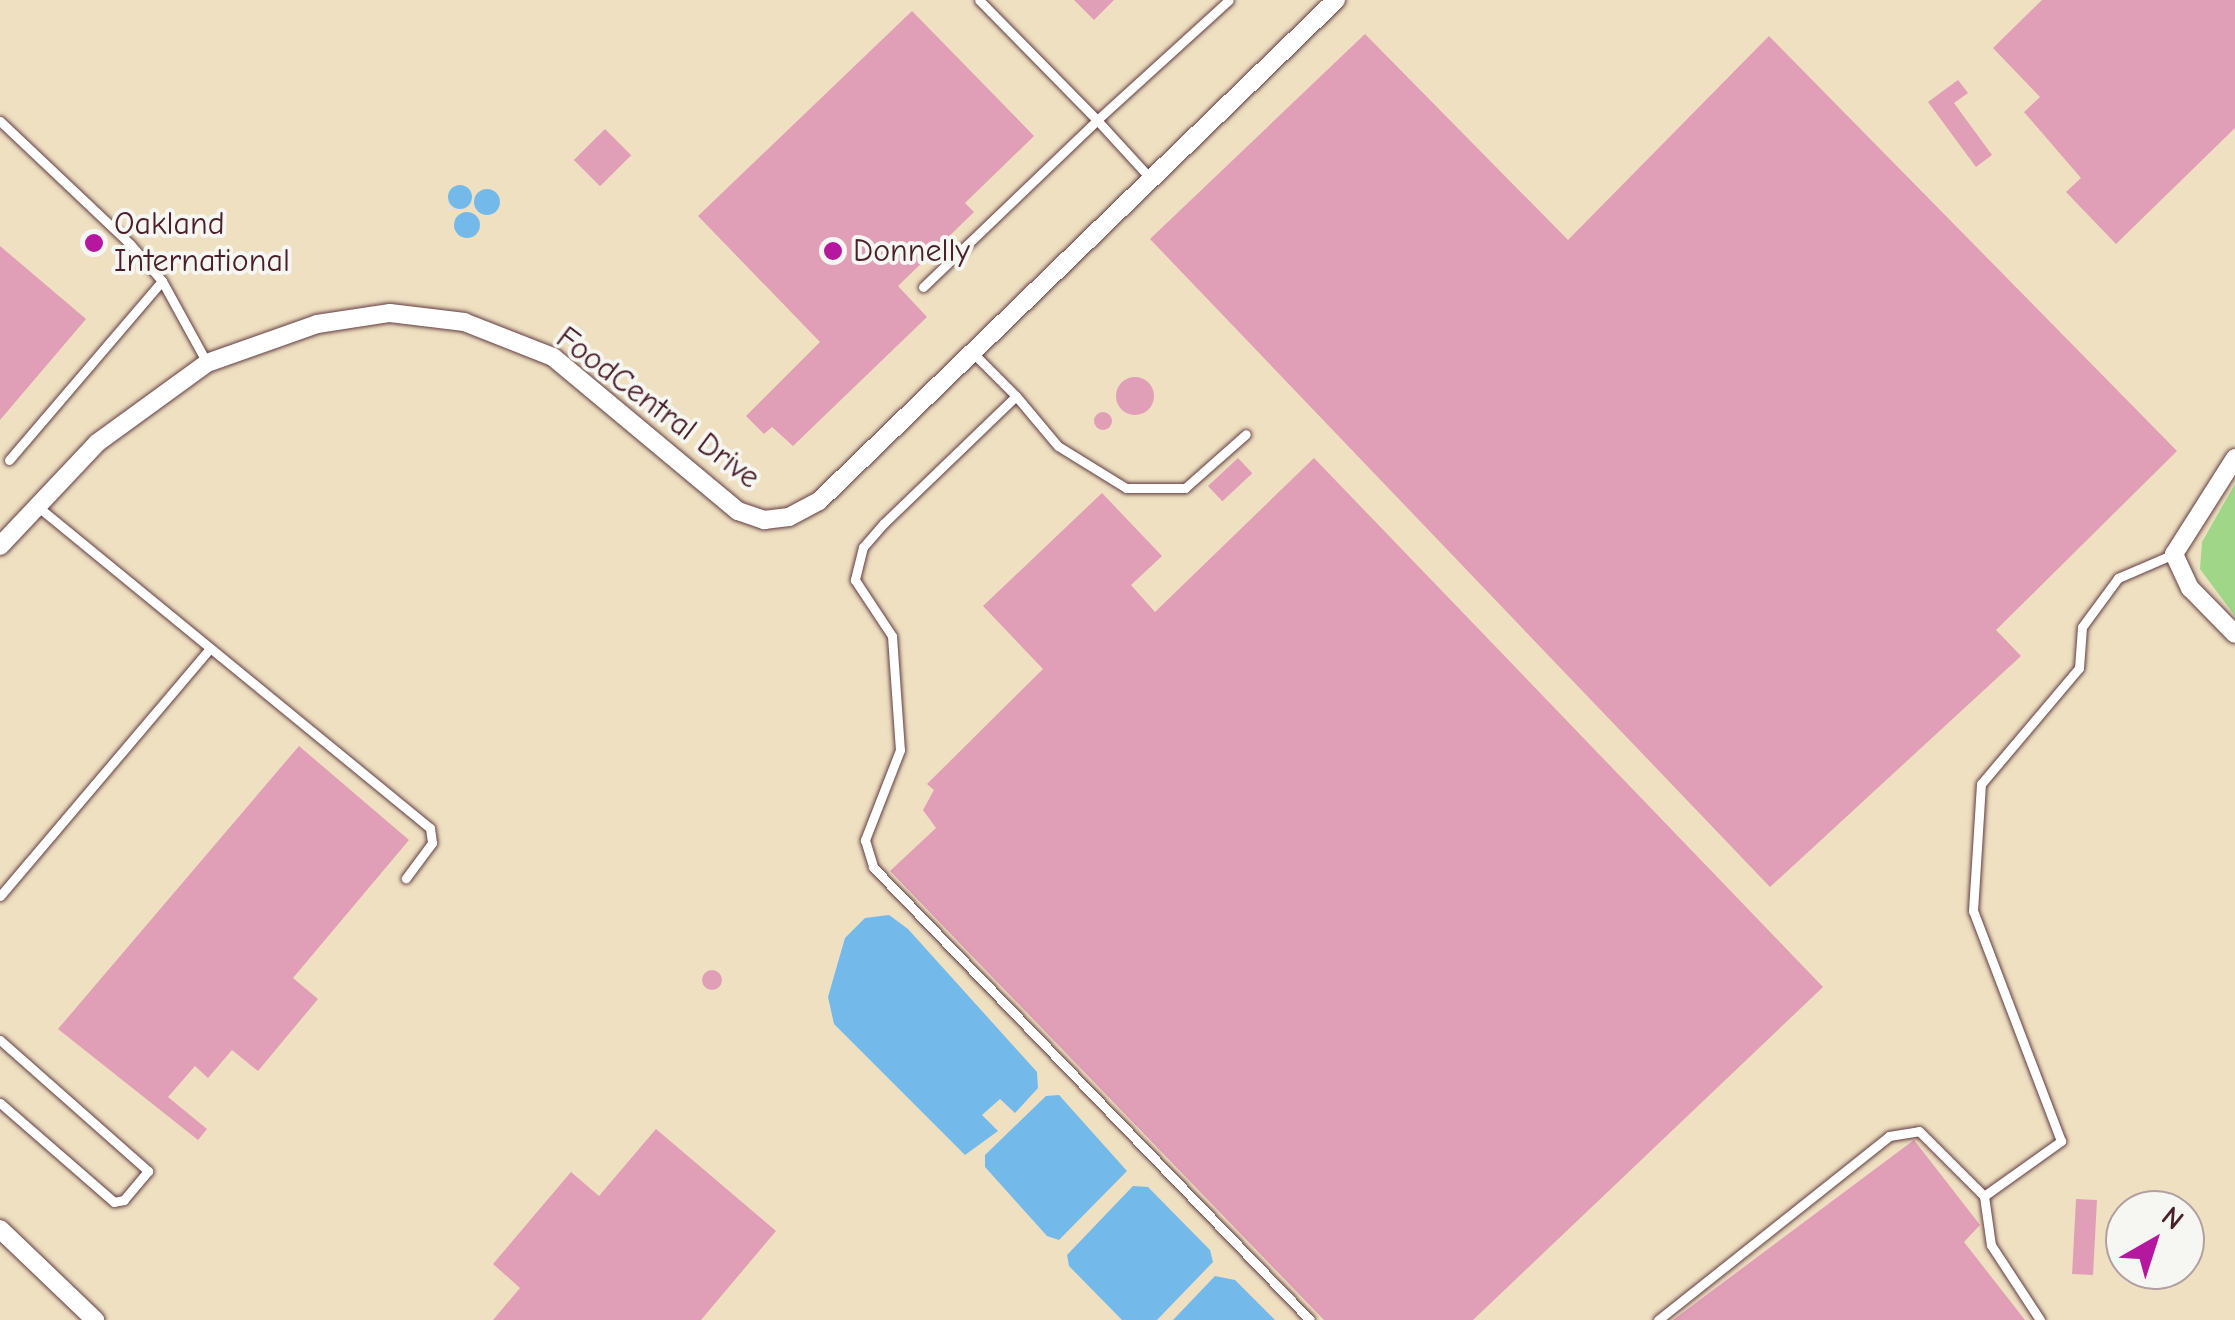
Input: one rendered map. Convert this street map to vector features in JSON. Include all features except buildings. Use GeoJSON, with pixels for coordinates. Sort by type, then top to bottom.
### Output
{"type":"FeatureCollection","features":[{"type":"Feature","properties":{"kind":"street","name":"FoodCentral Drive"},"geometry":{"type":"LineString","coordinates":[[0,546],[35,504],[150,398],[207,364],[317,324],[390,313],[464,322],[553,357],[710,491],[764,520],[788,517],[818,501],[1336,0]]}},
{"type":"Feature","properties":{"kind":"street"},"geometry":{"type":"LineString","coordinates":[[2235,458],[2174,554],[2190,588],[2235,634]]}},
{"type":"Feature","properties":{"kind":"street"},"geometry":{"type":"LineString","coordinates":[[0,1229],[95,1320]]}},
{"type":"Feature","properties":{"kind":"lane"},"geometry":{"type":"LineString","coordinates":[[979,0],[1151,179]]}},
{"type":"Feature","properties":{"kind":"lane"},"geometry":{"type":"LineString","coordinates":[[922,287],[1230,0]]}},
{"type":"Feature","properties":{"kind":"lane"},"geometry":{"type":"LineString","coordinates":[[0,121],[162,281],[207,364]]}},
{"type":"Feature","properties":{"kind":"lane"},"geometry":{"type":"LineString","coordinates":[[10,460],[162,281]]}},
{"type":"Feature","properties":{"kind":"lane"},"geometry":{"type":"LineString","coordinates":[[973,353],[1058,446],[1126,488],[1185,488],[1246,434]]}},
{"type":"Feature","properties":{"kind":"lane"},"geometry":{"type":"LineString","coordinates":[[1016,396],[863,548],[855,580],[892,636],[900,750],[865,840],[873,867],[1310,1320]]}},
{"type":"Feature","properties":{"kind":"lane"},"geometry":{"type":"LineString","coordinates":[[35,504],[208,652],[266,689],[430,828],[432,843],[406,878]]}},
{"type":"Feature","properties":{"kind":"lane"},"geometry":{"type":"LineString","coordinates":[[1984,1196],[2062,1142],[1973,911],[1980,784],[2079,668],[2082,627],[2118,578],[2174,554]]}},
{"type":"Feature","properties":{"kind":"lane"},"geometry":{"type":"LineString","coordinates":[[0,896],[208,652]]}},
{"type":"Feature","properties":{"kind":"lane"},"geometry":{"type":"LineString","coordinates":[[0,1040],[148,1171],[124,1200],[114,1202],[0,1103]]}},
{"type":"Feature","properties":{"kind":"lane"},"geometry":{"type":"LineString","coordinates":[[1658,1320],[1889,1136],[1919,1131],[1984,1196],[1991,1245],[2040,1320]]}},
{"type":"Feature","properties":{"kind":"green space"},"geometry":{"type":"Polygon","coordinates":[[[2235,484],[2235,616],[2200,569],[2202,542],[2235,484]]]}},
{"type":"Feature","properties":{"kind":"water"},"geometry":{"type":"Polygon","coordinates":[[[460,185],[472,197],[460,209],[448,197],[460,185]]]}},
{"type":"Feature","properties":{"kind":"water"},"geometry":{"type":"Polygon","coordinates":[[[487,189],[496,193],[500,202],[496,211],[487,215],[478,211],[474,202],[478,193],[487,189]]]}},
{"type":"Feature","properties":{"kind":"water"},"geometry":{"type":"Polygon","coordinates":[[[467,212],[476,216],[480,225],[476,234],[467,238],[458,234],[454,225],[458,216],[467,212]]]}},
{"type":"Feature","properties":{"kind":"water"},"geometry":{"type":"Polygon","coordinates":[[[889,915],[908,929],[1037,1072],[1038,1088],[1015,1113],[1000,1099],[982,1115],[998,1131],[965,1155],[834,1024],[828,997],[845,938],[865,918],[889,915]]]}},
{"type":"Feature","properties":{"kind":"water"},"geometry":{"type":"Polygon","coordinates":[[[1059,1095],[1127,1171],[1059,1240],[1047,1236],[985,1167],[985,1155],[1046,1096],[1059,1095]]]}},
{"type":"Feature","properties":{"kind":"water"},"geometry":{"type":"Polygon","coordinates":[[[1133,1186],[1148,1187],[1210,1250],[1213,1262],[1157,1320],[1122,1320],[1069,1266],[1067,1255],[1133,1186]]]}},
{"type":"Feature","properties":{"kind":"water"},"geometry":{"type":"Polygon","coordinates":[[[1215,1276],[1235,1280],[1275,1320],[1173,1320],[1215,1276]]]}},
{"type":"Feature","properties":{"kind":"place","name":"Oakland International"},"geometry":{"type":"Point","coordinates":[94,243]}},
{"type":"Feature","properties":{"kind":"place","name":"Donnelly"},"geometry":{"type":"Point","coordinates":[833,251]}}]}
